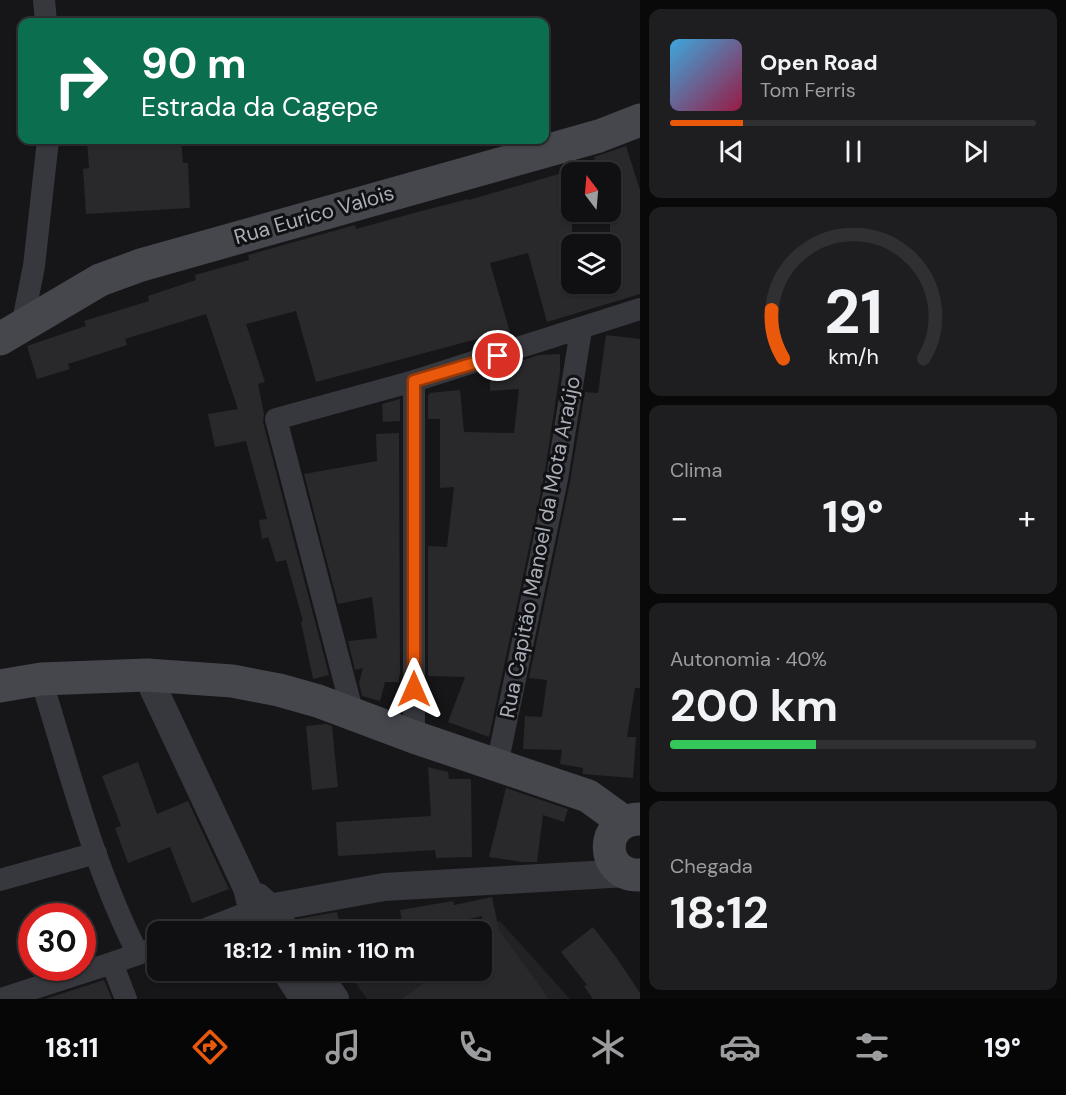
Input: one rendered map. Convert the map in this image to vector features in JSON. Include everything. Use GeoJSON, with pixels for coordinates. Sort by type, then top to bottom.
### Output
{"type":"FeatureCollection","features":[{"type":"Feature","properties":{"kind":"main road","name":"Rua Eurico Valois"},"geometry":{"type":"LineString","coordinates":[[11,332],[100,280],[141,265],[599,136],[640,120]]}},
{"type":"Feature","properties":{"kind":"main road"},"geometry":{"type":"LineString","coordinates":[[0,686],[41,680],[147,675],[210,679],[279,690],[588,796],[632,820]]}},
{"type":"Feature","properties":{"kind":"main road"},"geometry":{"type":"LineString","coordinates":[[632,820],[617,827],[609,844],[613,862],[633,874]]}},
{"type":"Feature","properties":{"kind":"street"},"geometry":{"type":"LineString","coordinates":[[44,0],[46,18]]}},
{"type":"Feature","properties":{"kind":"street"},"geometry":{"type":"LineString","coordinates":[[11,332],[34,266],[48,144]]}},
{"type":"Feature","properties":{"kind":"street"},"geometry":{"type":"LineString","coordinates":[[353,714],[276,418],[414,381],[581,330],[640,309]]}},
{"type":"Feature","properties":{"kind":"street","name":"Rua Capitão Manoel da Mota Araújo"},"geometry":{"type":"LineString","coordinates":[[497,765],[557,479],[581,330]]}},
{"type":"Feature","properties":{"kind":"street"},"geometry":{"type":"LineString","coordinates":[[414,381],[414,736]]}},
{"type":"Feature","properties":{"kind":"street"},"geometry":{"type":"LineString","coordinates":[[147,675],[257,909],[273,921]]}},
{"type":"Feature","properties":{"kind":"street"},"geometry":{"type":"LineString","coordinates":[[41,680],[96,853],[121,920],[147,949]]}},
{"type":"Feature","properties":{"kind":"street"},"geometry":{"type":"LineString","coordinates":[[0,880],[96,853]]}},
{"type":"Feature","properties":{"kind":"street"},"geometry":{"type":"LineString","coordinates":[[226,921],[257,909],[384,887],[633,874]]}},
{"type":"Feature","properties":{"kind":"street"},"geometry":{"type":"LineString","coordinates":[[1,999],[147,950]]}},
{"type":"Feature","properties":{"kind":"street"},"geometry":{"type":"LineString","coordinates":[[112,963],[126,999]]}},
{"type":"Feature","properties":{"kind":"street"},"geometry":{"type":"LineString","coordinates":[[292,981],[304,999]]}},
{"type":"Feature","properties":{"kind":"street"},"geometry":{"type":"LineString","coordinates":[[323,981],[335,999]]}},
{"type":"Feature","properties":{"kind":"shaded area"},"geometry":{"type":"Polygon","coordinates":[[[500,921],[570,999],[367,999],[354,981],[492,981],[492,922],[500,921]]]}},
{"type":"Feature","properties":{"kind":"building"},"geometry":{"type":"Polygon","coordinates":[[[87,144],[181,144],[183,163],[188,163],[190,208],[86,214],[83,169],[89,168],[87,144]]]}},
{"type":"Feature","properties":{"kind":"building"},"geometry":{"type":"Polygon","coordinates":[[[626,146],[640,190],[640,294],[547,322],[528,253],[490,263],[511,336],[479,346],[477,339],[316,382],[296,311],[246,324],[265,382],[258,384],[264,414],[263,422],[329,675],[313,679],[301,622],[303,621],[286,560],[276,562],[268,537],[262,539],[259,520],[267,519],[246,441],[215,447],[208,414],[238,409],[206,314],[125,339],[127,345],[68,364],[70,369],[37,379],[27,346],[86,326],[84,321],[149,301],[148,296],[196,280],[195,275],[249,260],[248,255],[355,225],[356,229],[561,173],[561,222],[572,222],[572,234],[561,234],[561,294],[621,294],[621,234],[610,234],[610,222],[621,222],[621,162],[595,162],[594,157],[626,146]]]}},
{"type":"Feature","properties":{"kind":"building"},"geometry":{"type":"Polygon","coordinates":[[[606,335],[640,339],[640,688],[635,688],[627,737],[636,737],[633,778],[583,774],[583,768],[560,764],[562,750],[523,749],[525,716],[542,717],[547,680],[529,678],[570,482],[585,392],[598,393],[606,335]]]}},
{"type":"Feature","properties":{"kind":"building"},"geometry":{"type":"Polygon","coordinates":[[[560,354],[560,372],[544,477],[489,737],[448,722],[465,677],[428,676],[428,546],[447,547],[454,487],[440,488],[440,419],[428,419],[428,395],[429,393],[460,390],[464,432],[514,433],[519,389],[490,391],[490,371],[539,355],[560,354]]]}},
{"type":"Feature","properties":{"kind":"building"},"geometry":{"type":"Polygon","coordinates":[[[400,399],[400,421],[383,422],[382,404],[400,399]]]}},
{"type":"Feature","properties":{"kind":"building"},"geometry":{"type":"Polygon","coordinates":[[[399,433],[400,676],[399,682],[385,682],[380,701],[362,696],[359,683],[363,668],[355,670],[348,641],[377,638],[372,597],[338,604],[304,474],[377,461],[376,434],[399,433]]]}},
{"type":"Feature","properties":{"kind":"building"},"geometry":{"type":"Polygon","coordinates":[[[326,724],[332,726],[338,787],[312,790],[306,726],[326,724]]]}},
{"type":"Feature","properties":{"kind":"building"},"geometry":{"type":"Polygon","coordinates":[[[138,762],[157,814],[188,801],[229,889],[192,903],[170,847],[128,863],[115,828],[121,826],[102,776],[138,762]]]}},
{"type":"Feature","properties":{"kind":"building"},"geometry":{"type":"Polygon","coordinates":[[[428,767],[448,772],[449,779],[471,779],[472,857],[436,858],[435,850],[338,856],[336,822],[431,816],[428,767]]]}},
{"type":"Feature","properties":{"kind":"building"},"geometry":{"type":"Polygon","coordinates":[[[506,788],[568,809],[564,822],[543,815],[537,862],[489,857],[506,788]]]}},
{"type":"Feature","properties":{"kind":"building"},"geometry":{"type":"Polygon","coordinates":[[[492,897],[499,930],[549,999],[402,999],[427,981],[492,981],[492,921],[482,921],[482,916],[460,921],[402,921],[400,910],[453,901],[454,905],[492,897]]]}},
{"type":"Feature","properties":{"kind":"building"},"geometry":{"type":"Polygon","coordinates":[[[337,912],[339,921],[299,921],[298,919],[337,912]]]}},
{"type":"Feature","properties":{"kind":"building"},"geometry":{"type":"Polygon","coordinates":[[[593,927],[640,993],[640,999],[593,999],[584,986],[587,985],[561,952],[593,927]]]}},
{"type":"Feature","properties":{"kind":"building"},"geometry":{"type":"Polygon","coordinates":[[[104,980],[112,999],[45,999],[104,980]]]}},
{"type":"Feature","properties":{"kind":"route"},"geometry":{"type":"LineString","coordinates":[[414,689],[414,381],[498,356]]}}]}
